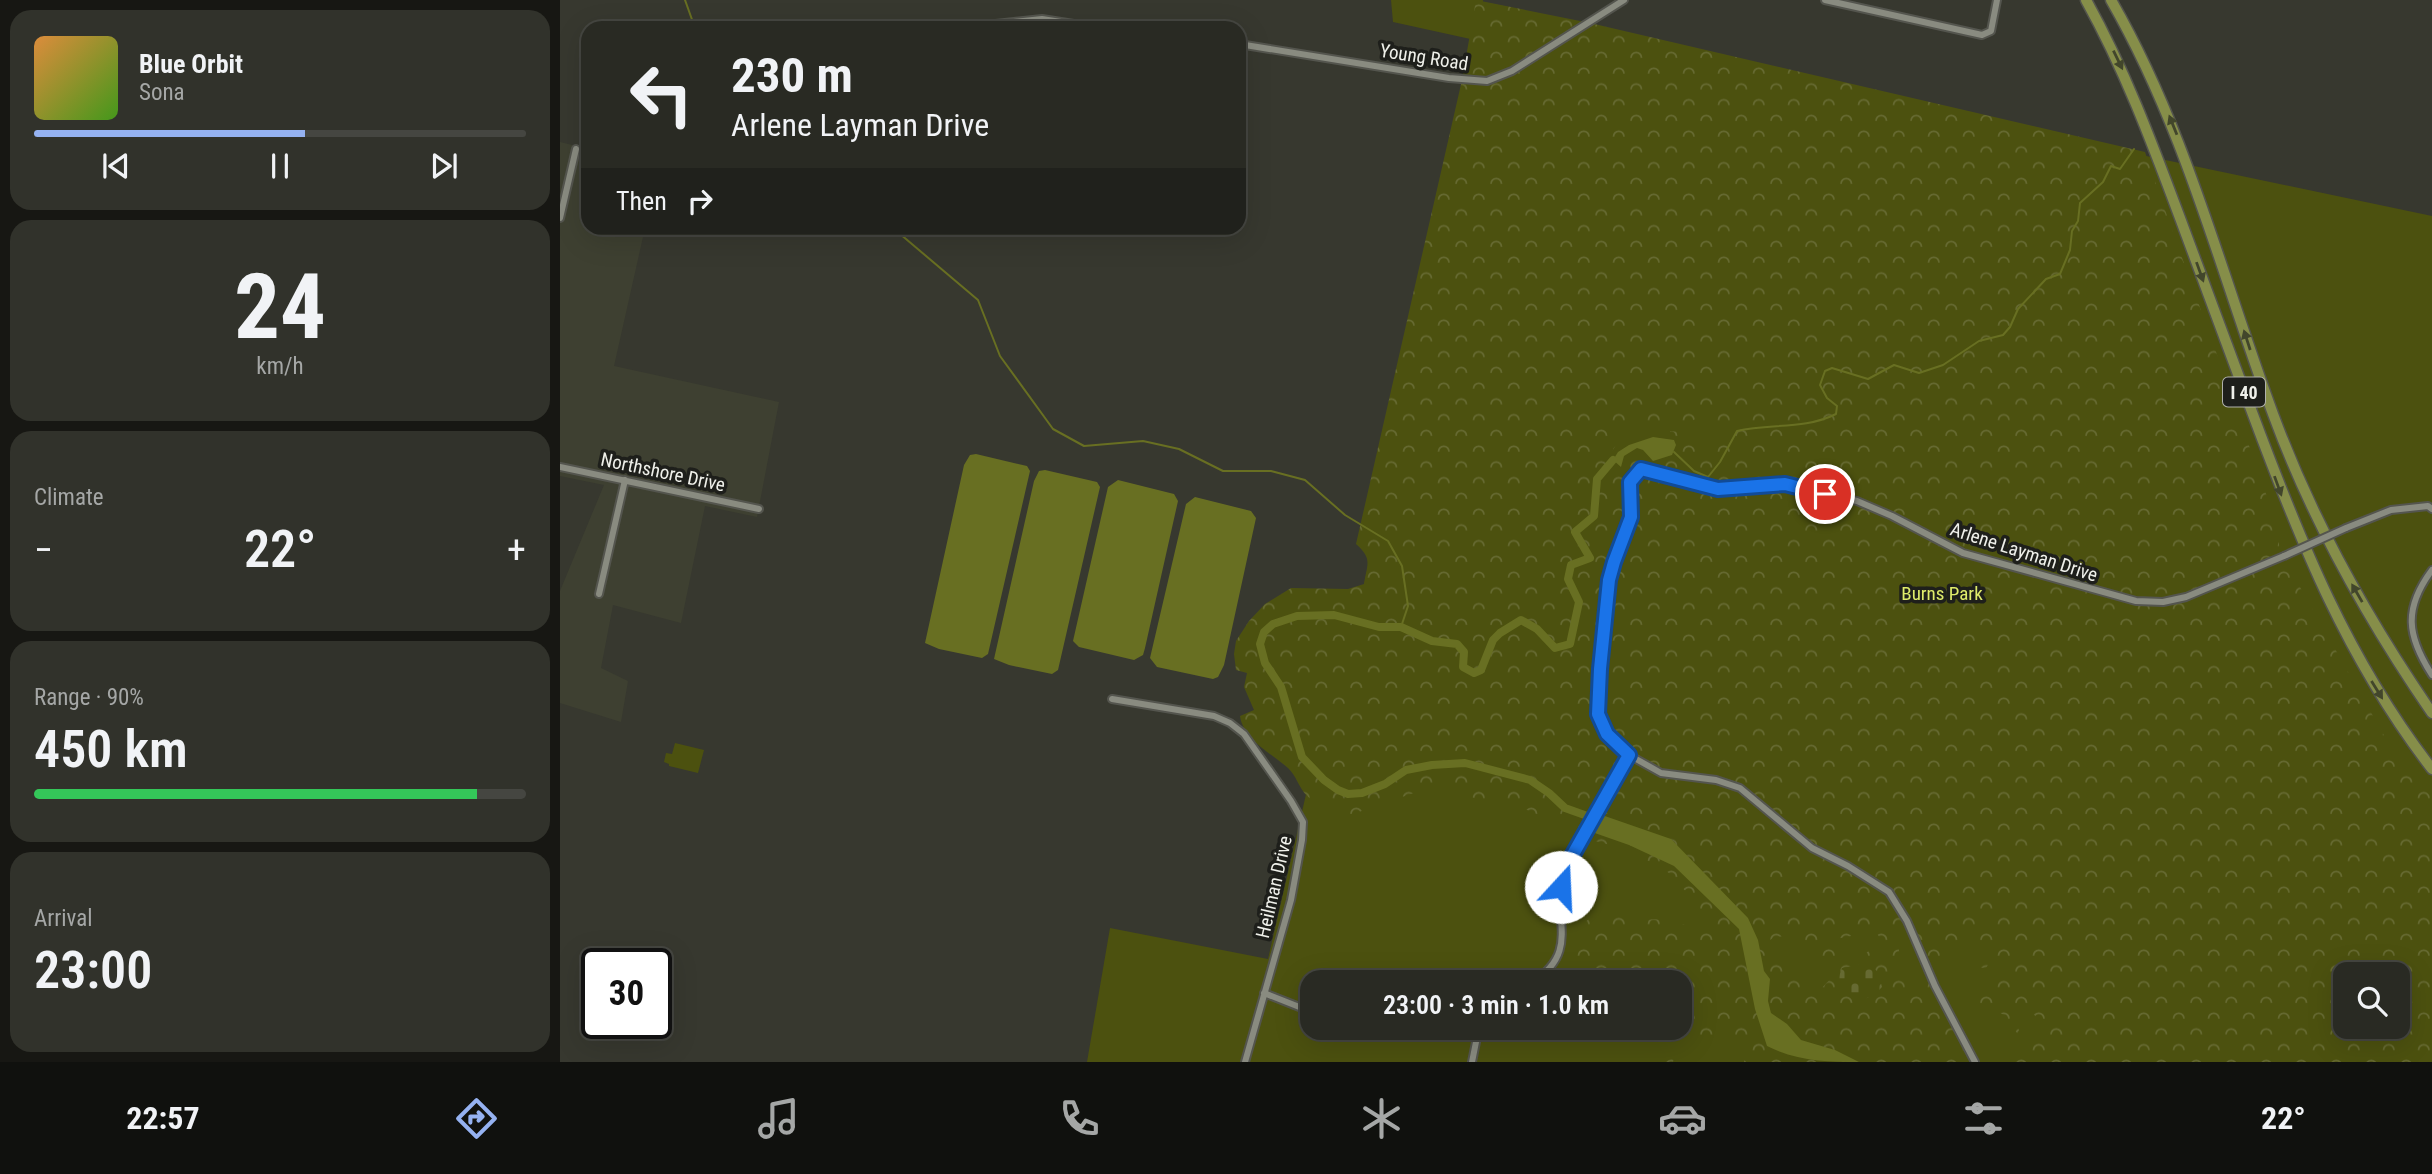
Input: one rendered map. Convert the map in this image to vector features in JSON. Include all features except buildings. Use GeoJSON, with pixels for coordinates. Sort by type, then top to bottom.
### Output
{"type":"FeatureCollection","features":[{"type":"Feature","properties":{"kind":"highway","name":"I 40"},"geometry":{"type":"LineString","coordinates":[[2086,0],[2123,71],[2148,132],[2281,494],[2309,562],[2347,639],[2411,742],[2432,769]]}},
{"type":"Feature","properties":{"kind":"highway","name":"I 40"},"geometry":{"type":"LineString","coordinates":[[2111,0],[2141,55],[2172,123],[2191,171],[2274,417],[2311,502],[2338,560],[2363,604],[2432,713]]}},
{"type":"Feature","properties":{"kind":"street","name":"Young Road"},"geometry":{"type":"LineString","coordinates":[[1246,45],[1449,78],[1486,80],[1512,71],[1625,0]]}},
{"type":"Feature","properties":{"kind":"street"},"geometry":{"type":"LineString","coordinates":[[1825,0],[1980,34],[1991,31],[1997,0]]}},
{"type":"Feature","properties":{"kind":"street"},"geometry":{"type":"LineString","coordinates":[[1024,21],[1055,21]]}},
{"type":"Feature","properties":{"kind":"street"},"geometry":{"type":"LineString","coordinates":[[560,218],[576,149]]}},
{"type":"Feature","properties":{"kind":"street","name":"Northshore Drive"},"geometry":{"type":"LineString","coordinates":[[560,467],[759,509]]}},
{"type":"Feature","properties":{"kind":"street","name":"Arlene Layman Drive"},"geometry":{"type":"LineString","coordinates":[[1975,1062],[1935,986],[1901,909],[1889,892],[1848,866],[1812,849],[1740,788],[1710,778],[1661,773],[1629,755],[1603,728],[1598,714],[1598,701],[1609,580],[1631,517],[1630,482],[1641,469],[1718,489],[1785,484],[1857,501],[1963,553],[2136,601],[2156,603],[2186,597],[2391,510],[2431,507]]}},
{"type":"Feature","properties":{"kind":"street"},"geometry":{"type":"LineString","coordinates":[[599,594],[625,480]]}},
{"type":"Feature","properties":{"kind":"street"},"geometry":{"type":"LineString","coordinates":[[2432,570],[2416,597],[2411,621],[2416,647],[2432,675]]}},
{"type":"Feature","properties":{"kind":"street","name":"Heilman Drive"},"geometry":{"type":"LineString","coordinates":[[1112,699],[1213,716],[1230,723],[1244,734],[1299,814],[1304,829],[1291,900],[1245,1062]]}},
{"type":"Feature","properties":{"kind":"street"},"geometry":{"type":"LineString","coordinates":[[1548,970],[1558,956],[1563,932],[1562,880],[1567,865],[1629,755]]}},
{"type":"Feature","properties":{"kind":"street"},"geometry":{"type":"LineString","coordinates":[[1264,993],[1300,1007]]}},
{"type":"Feature","properties":{"kind":"street"},"geometry":{"type":"LineString","coordinates":[[1472,1062],[1476,1040]]}},
{"type":"Feature","properties":{"kind":"shaded area"},"geometry":{"type":"Polygon","coordinates":[[[560,142],[581,147],[581,235],[643,235],[614,366],[779,402],[757,517],[705,506],[681,623],[613,605],[601,668],[628,681],[621,722],[560,703],[560,591],[604,485],[560,476],[560,142]]]}},
{"type":"Feature","properties":{"kind":"shaded area"},"geometry":{"type":"Polygon","coordinates":[[[1653,437],[1674,440],[1676,445],[1672,455],[1653,461],[1643,450],[1637,448],[1624,456],[1621,467],[1613,460],[1618,452],[1629,445],[1653,437]]]}},
{"type":"Feature","properties":{"kind":"shaded area"},"geometry":{"type":"Polygon","coordinates":[[[976,454],[1027,466],[1030,471],[988,654],[982,658],[939,649],[925,643],[964,465],[970,455],[976,454]]]}},
{"type":"Feature","properties":{"kind":"shaded area"},"geometry":{"type":"Polygon","coordinates":[[[1045,470],[1097,482],[1100,487],[1058,670],[1052,674],[994,659],[1034,481],[1039,471],[1045,470]]]}},
{"type":"Feature","properties":{"kind":"shaded area"},"geometry":{"type":"Polygon","coordinates":[[[1118,480],[1174,494],[1178,501],[1145,648],[1143,655],[1134,660],[1079,647],[1073,641],[1108,487],[1118,480]]]}},
{"type":"Feature","properties":{"kind":"shaded area"},"geometry":{"type":"Polygon","coordinates":[[[1195,497],[1251,511],[1256,518],[1224,665],[1218,677],[1213,679],[1157,667],[1150,658],[1186,504],[1195,497]]]}},
{"type":"Feature","properties":{"kind":"shaded area"},"geometry":{"type":"Polygon","coordinates":[[[1599,814],[1671,839],[1748,918],[1758,940],[1764,971],[1770,979],[1768,1001],[1771,1013],[1787,1024],[1801,1040],[1835,1050],[1859,1062],[1812,1060],[1767,1046],[1755,1009],[1739,929],[1674,866],[1629,845],[1589,831],[1599,814]]]}},
{"type":"Feature","properties":{"kind":"green space","name":"Burns Park"},"geometry":{"type":"Polygon","coordinates":[[[1391,0],[1483,0],[1482,8],[1985,122],[2432,216],[2432,1062],[1087,1062],[1110,928],[1268,959],[1313,764],[1327,767],[1475,40],[1393,22],[1391,0]]]}},
{"type":"Feature","properties":{"kind":"green space","name":"Burns Park"},"geometry":{"type":"Polygon","coordinates":[[[1476,0],[1590,23],[2145,152],[2270,506],[2279,550],[2390,746],[2432,798],[2432,1062],[2015,1062],[2017,1056],[2022,1055],[2038,1020],[2026,1003],[2014,1016],[2022,1039],[2013,1028],[2005,1037],[2004,1015],[1986,1005],[1979,1006],[1973,977],[1990,976],[1994,972],[1990,962],[1986,968],[1973,967],[1977,949],[1963,929],[1958,931],[1961,950],[1944,959],[1941,969],[1931,974],[1975,1062],[1744,1062],[1746,1049],[1692,1034],[1692,970],[1577,970],[1571,949],[1578,928],[1596,913],[1609,913],[1641,921],[1654,919],[1695,927],[1703,924],[1698,901],[1676,883],[1669,873],[1634,853],[1595,841],[1576,827],[1551,821],[1521,807],[1489,804],[1444,786],[1434,786],[1353,814],[1328,809],[1307,796],[1291,771],[1252,739],[1240,716],[1254,710],[1244,687],[1247,673],[1236,670],[1236,641],[1249,621],[1265,604],[1291,588],[1348,589],[1364,584],[1367,558],[1356,544],[1462,80],[1476,0]],[[1706,413],[1685,425],[1640,422],[1625,424],[1624,432],[1609,456],[1620,467],[1624,456],[1630,461],[1649,458],[1662,460],[1684,447],[1670,431],[1688,433],[1693,447],[1719,434],[1706,413]],[[1907,921],[1898,927],[1898,933],[1899,951],[1907,974],[1931,974],[1907,921]],[[1876,931],[1831,940],[1828,946],[1864,971],[1866,953],[1873,948],[1887,952],[1876,931]],[[1798,935],[1774,937],[1769,941],[1767,953],[1815,991],[1819,991],[1835,974],[1798,935]]]}},
{"type":"Feature","properties":{"kind":"green space"},"geometry":{"type":"Polygon","coordinates":[[[675,743],[704,750],[698,773],[669,766],[664,762],[666,753],[672,754],[675,743]]]}},
{"type":"Feature","properties":{"kind":"green space"},"geometry":{"type":"Polygon","coordinates":[[[1868,963],[1878,972],[1882,987],[1864,999],[1849,996],[1840,984],[1842,968],[1868,963]]]}},
{"type":"Feature","properties":{"kind":"green space","name":"Burns Park"},"geometry":{"type":"Polygon","coordinates":[[[1668,1040],[1677,1040],[1673,1062],[1665,1062],[1668,1040]]]}},
{"type":"Feature","properties":{"kind":"waterway"},"geometry":{"type":"LineString","coordinates":[[685,0],[692,21]]}},
{"type":"Feature","properties":{"kind":"waterway"},"geometry":{"type":"LineString","coordinates":[[1674,452],[1694,471],[1708,477],[1720,462],[1737,431],[1812,422],[1836,414],[1837,406],[1827,398],[1820,385],[1825,371],[1832,368],[1868,379],[1894,365],[1919,373],[1943,365],[1979,341],[2003,335],[2018,309],[2046,279],[2060,274],[2070,250],[2080,203],[2103,182],[2111,166],[2120,169],[2134,149]]}},
{"type":"Feature","properties":{"kind":"waterway"},"geometry":{"type":"LineString","coordinates":[[901,235],[978,300],[1000,356],[1053,429],[1084,446],[1143,441],[1179,449],[1223,471],[1271,471],[1305,480],[1345,515],[1388,541],[1402,566],[1408,606],[1401,627]]}},
{"type":"Feature","properties":{"kind":"waterway"},"geometry":{"type":"LineString","coordinates":[[1593,818],[1565,808],[1530,780],[1465,763],[1406,770],[1385,784],[1362,793],[1348,794],[1338,790],[1302,757],[1281,687],[1265,663],[1260,644],[1264,632],[1273,624],[1297,616],[1334,615],[1379,627],[1401,627],[1432,641],[1457,644],[1464,652],[1463,667],[1474,673],[1481,670],[1493,640],[1521,620],[1537,629],[1555,648],[1570,644],[1579,602],[1568,579],[1571,565],[1590,558],[1575,532],[1594,516],[1597,479],[1613,460]]}},
{"type":"Feature","properties":{"kind":"route"},"geometry":{"type":"LineString","coordinates":[[1561,887],[1567,865],[1629,755],[1603,728],[1598,706],[1609,580],[1629,525],[1632,493],[1630,482],[1636,472],[1641,469],[1649,470],[1718,489],[1785,484],[1825,494]]}}]}
